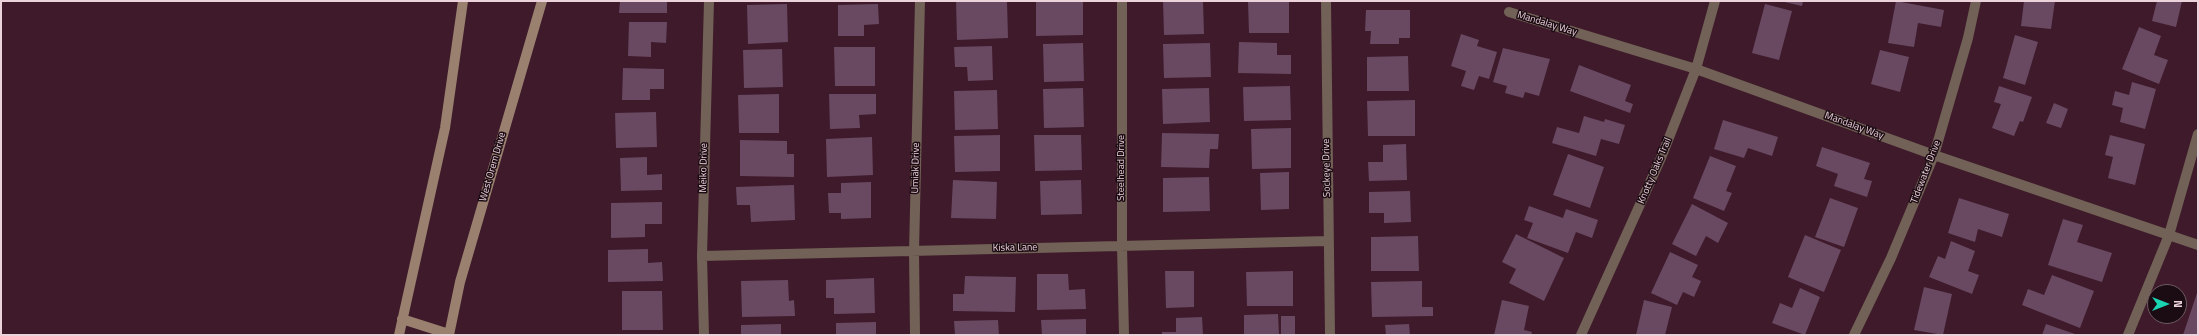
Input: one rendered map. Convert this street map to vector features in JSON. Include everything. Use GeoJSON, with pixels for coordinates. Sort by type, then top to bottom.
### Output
{"type":"FeatureCollection","features":[{"type":"Feature","properties":{"kind":"main road"},"geometry":{"type":"LineString","coordinates":[[399,335],[445,128],[463,1]]}},
{"type":"Feature","properties":{"kind":"main road","name":"West Orem Drive"},"geometry":{"type":"LineString","coordinates":[[449,334],[460,282],[542,1]]}},
{"type":"Feature","properties":{"kind":"main road"},"geometry":{"type":"LineString","coordinates":[[402,319],[449,334]]}},
{"type":"Feature","properties":{"kind":"street","name":"Meiko Drive"},"geometry":{"type":"LineString","coordinates":[[704,335],[702,256],[709,1]]}},
{"type":"Feature","properties":{"kind":"street","name":"Umiak Drive"},"geometry":{"type":"LineString","coordinates":[[915,335],[914,251],[920,1]]}},
{"type":"Feature","properties":{"kind":"street","name":"Steelhead Drive"},"geometry":{"type":"LineString","coordinates":[[1122,1],[1122,246],[1124,335]]}},
{"type":"Feature","properties":{"kind":"street","name":"Sockeye Drive"},"geometry":{"type":"LineString","coordinates":[[1326,1],[1330,335]]}},
{"type":"Feature","properties":{"kind":"street","name":"Knotty Oaks Trail"},"geometry":{"type":"LineString","coordinates":[[1581,335],[1661,158],[1696,70],[1715,1]]}},
{"type":"Feature","properties":{"kind":"street","name":"Tidewater Drive"},"geometry":{"type":"LineString","coordinates":[[1854,335],[1892,258],[1934,155],[1968,38],[1976,1]]}},
{"type":"Feature","properties":{"kind":"street","name":"Mandalay Way"},"geometry":{"type":"LineString","coordinates":[[1509,12],[1696,70],[1934,155],[2198,245]]}},
{"type":"Feature","properties":{"kind":"street"},"geometry":{"type":"LineString","coordinates":[[2128,335],[2170,235],[2198,134]]}},
{"type":"Feature","properties":{"kind":"street","name":"Kiska Lane"},"geometry":{"type":"LineString","coordinates":[[702,256],[1328,241]]}},
{"type":"Feature","properties":{"kind":"building"},"geometry":{"type":"Polygon","coordinates":[[[620,1],[667,1],[667,13],[619,13],[620,1]]]}},
{"type":"Feature","properties":{"kind":"building"},"geometry":{"type":"Polygon","coordinates":[[[956,1],[1007,1],[1008,38],[957,40],[956,1]]]}},
{"type":"Feature","properties":{"kind":"building"},"geometry":{"type":"Polygon","coordinates":[[[1036,1],[1083,1],[1083,35],[1036,36],[1036,1]]]}},
{"type":"Feature","properties":{"kind":"building"},"geometry":{"type":"Polygon","coordinates":[[[1163,1],[1203,1],[1204,34],[1164,35],[1163,1]]]}},
{"type":"Feature","properties":{"kind":"building"},"geometry":{"type":"Polygon","coordinates":[[[1248,1],[1289,1],[1289,33],[1249,33],[1248,1]]]}},
{"type":"Feature","properties":{"kind":"building"},"geometry":{"type":"Polygon","coordinates":[[[1780,1],[1803,1],[1802,6],[1780,1]]]}},
{"type":"Feature","properties":{"kind":"building"},"geometry":{"type":"Polygon","coordinates":[[[1896,1],[1944,10],[1941,27],[1918,23],[1914,47],[1888,43],[1896,1]]]}},
{"type":"Feature","properties":{"kind":"building"},"geometry":{"type":"Polygon","coordinates":[[[2024,1],[2055,1],[2051,29],[2021,26],[2024,1]]]}},
{"type":"Feature","properties":{"kind":"building"},"geometry":{"type":"Polygon","coordinates":[[[2157,1],[2182,1],[2176,27],[2152,21],[2157,1]]]}},
{"type":"Feature","properties":{"kind":"building"},"geometry":{"type":"Polygon","coordinates":[[[787,4],[788,42],[748,44],[747,5],[787,4]]]}},
{"type":"Feature","properties":{"kind":"building"},"geometry":{"type":"Polygon","coordinates":[[[878,4],[879,24],[864,25],[864,36],[838,36],[838,5],[878,4]]]}},
{"type":"Feature","properties":{"kind":"building"},"geometry":{"type":"Polygon","coordinates":[[[1765,4],[1792,11],[1779,60],[1752,53],[1765,4]]]}},
{"type":"Feature","properties":{"kind":"building"},"geometry":{"type":"Polygon","coordinates":[[[1366,10],[1410,10],[1410,38],[1399,38],[1399,44],[1370,44],[1371,31],[1365,31],[1366,10]]]}},
{"type":"Feature","properties":{"kind":"building"},"geometry":{"type":"Polygon","coordinates":[[[629,22],[667,22],[666,43],[651,42],[651,57],[628,56],[629,22]]]}},
{"type":"Feature","properties":{"kind":"building"},"geometry":{"type":"Polygon","coordinates":[[[2139,27],[2161,36],[2154,55],[2168,60],[2159,84],[2122,69],[2139,27]]]}},
{"type":"Feature","properties":{"kind":"building"},"geometry":{"type":"Polygon","coordinates":[[[1461,34],[1479,40],[1477,46],[1497,52],[1489,79],[1479,76],[1474,90],[1461,86],[1466,71],[1451,66],[1461,34]]]}},
{"type":"Feature","properties":{"kind":"building"},"geometry":{"type":"Polygon","coordinates":[[[2015,35],[2038,42],[2025,85],[2003,78],[2015,35]]]}},
{"type":"Feature","properties":{"kind":"building"},"geometry":{"type":"Polygon","coordinates":[[[1239,42],[1277,43],[1277,55],[1291,55],[1291,74],[1238,73],[1239,42]]]}},
{"type":"Feature","properties":{"kind":"building"},"geometry":{"type":"Polygon","coordinates":[[[1083,43],[1084,81],[1044,82],[1043,44],[1083,43]]]}},
{"type":"Feature","properties":{"kind":"building"},"geometry":{"type":"Polygon","coordinates":[[[1210,43],[1211,77],[1164,78],[1163,44],[1210,43]]]}},
{"type":"Feature","properties":{"kind":"building"},"geometry":{"type":"Polygon","coordinates":[[[992,46],[993,80],[968,81],[967,67],[955,67],[954,47],[992,46]]]}},
{"type":"Feature","properties":{"kind":"building"},"geometry":{"type":"Polygon","coordinates":[[[834,47],[875,47],[875,86],[835,86],[834,47]]]}},
{"type":"Feature","properties":{"kind":"building"},"geometry":{"type":"Polygon","coordinates":[[[1503,48],[1550,59],[1539,96],[1525,92],[1523,98],[1505,93],[1507,86],[1493,82],[1503,48]]]}},
{"type":"Feature","properties":{"kind":"building"},"geometry":{"type":"Polygon","coordinates":[[[782,49],[783,87],[744,88],[743,50],[782,49]]]}},
{"type":"Feature","properties":{"kind":"building"},"geometry":{"type":"Polygon","coordinates":[[[1880,50],[1909,57],[1900,92],[1871,84],[1880,50]]]}},
{"type":"Feature","properties":{"kind":"building"},"geometry":{"type":"Polygon","coordinates":[[[1408,56],[1409,91],[1367,91],[1367,57],[1408,56]]]}},
{"type":"Feature","properties":{"kind":"building"},"geometry":{"type":"Polygon","coordinates":[[[1579,65],[1631,85],[1625,101],[1633,104],[1630,113],[1570,91],[1579,65]]]}},
{"type":"Feature","properties":{"kind":"building"},"geometry":{"type":"Polygon","coordinates":[[[623,68],[664,69],[664,89],[650,89],[650,100],[622,100],[623,68]]]}},
{"type":"Feature","properties":{"kind":"building"},"geometry":{"type":"Polygon","coordinates":[[[2132,82],[2156,89],[2145,129],[2120,122],[2123,108],[2112,105],[2115,91],[2129,95],[2132,82]]]}},
{"type":"Feature","properties":{"kind":"building"},"geometry":{"type":"Polygon","coordinates":[[[1290,86],[1291,120],[1244,121],[1243,87],[1290,86]]]}},
{"type":"Feature","properties":{"kind":"building"},"geometry":{"type":"Polygon","coordinates":[[[1999,86],[2032,97],[2023,122],[2020,121],[2014,136],[1992,128],[2001,104],[1994,102],[1999,86]]]}},
{"type":"Feature","properties":{"kind":"building"},"geometry":{"type":"Polygon","coordinates":[[[1083,88],[1084,127],[1044,128],[1043,89],[1083,88]]]}},
{"type":"Feature","properties":{"kind":"building"},"geometry":{"type":"Polygon","coordinates":[[[1209,88],[1210,122],[1163,124],[1162,89],[1209,88]]]}},
{"type":"Feature","properties":{"kind":"building"},"geometry":{"type":"Polygon","coordinates":[[[997,90],[998,129],[955,130],[954,91],[997,90]]]}},
{"type":"Feature","properties":{"kind":"building"},"geometry":{"type":"Polygon","coordinates":[[[779,94],[779,133],[739,133],[738,95],[779,94]]]}},
{"type":"Feature","properties":{"kind":"building"},"geometry":{"type":"Polygon","coordinates":[[[829,94],[876,94],[876,114],[859,115],[860,128],[830,129],[829,94]]]}},
{"type":"Feature","properties":{"kind":"building"},"geometry":{"type":"Polygon","coordinates":[[[1415,100],[1415,136],[1368,136],[1367,101],[1415,100]]]}},
{"type":"Feature","properties":{"kind":"building"},"geometry":{"type":"Polygon","coordinates":[[[2054,103],[2068,109],[2061,128],[2046,123],[2054,103]]]}},
{"type":"Feature","properties":{"kind":"building"},"geometry":{"type":"Polygon","coordinates":[[[656,112],[657,147],[616,148],[615,113],[656,112]]]}},
{"type":"Feature","properties":{"kind":"building"},"geometry":{"type":"Polygon","coordinates":[[[1584,116],[1604,122],[1605,119],[1625,125],[1619,144],[1601,139],[1596,156],[1552,143],[1557,127],[1579,133],[1584,116]]]}},
{"type":"Feature","properties":{"kind":"building"},"geometry":{"type":"Polygon","coordinates":[[[1723,120],[1778,137],[1772,156],[1748,148],[1744,158],[1714,149],[1723,120]]]}},
{"type":"Feature","properties":{"kind":"building"},"geometry":{"type":"Polygon","coordinates":[[[1291,128],[1291,168],[1252,169],[1251,129],[1291,128]]]}},
{"type":"Feature","properties":{"kind":"building"},"geometry":{"type":"Polygon","coordinates":[[[1162,133],[1219,134],[1218,149],[1210,149],[1209,168],[1161,167],[1162,133]]]}},
{"type":"Feature","properties":{"kind":"building"},"geometry":{"type":"Polygon","coordinates":[[[1000,135],[1000,171],[955,172],[954,136],[1000,135]]]}},
{"type":"Feature","properties":{"kind":"building"},"geometry":{"type":"Polygon","coordinates":[[[1034,135],[1081,135],[1082,170],[1035,171],[1034,135]]]}},
{"type":"Feature","properties":{"kind":"building"},"geometry":{"type":"Polygon","coordinates":[[[2110,135],[2145,144],[2135,185],[2108,178],[2113,157],[2105,155],[2110,135]]]}},
{"type":"Feature","properties":{"kind":"building"},"geometry":{"type":"Polygon","coordinates":[[[872,137],[873,175],[827,177],[826,139],[872,137]]]}},
{"type":"Feature","properties":{"kind":"building"},"geometry":{"type":"Polygon","coordinates":[[[740,140],[787,141],[787,154],[794,154],[794,177],[740,176],[740,140]]]}},
{"type":"Feature","properties":{"kind":"building"},"geometry":{"type":"Polygon","coordinates":[[[1406,144],[1407,180],[1369,181],[1368,162],[1383,162],[1383,145],[1406,144]]]}},
{"type":"Feature","properties":{"kind":"building"},"geometry":{"type":"Polygon","coordinates":[[[1822,147],[1870,163],[1864,179],[1872,181],[1867,197],[1834,186],[1838,174],[1816,166],[1822,147]]]}},
{"type":"Feature","properties":{"kind":"building"},"geometry":{"type":"Polygon","coordinates":[[[1568,154],[1604,167],[1590,208],[1553,195],[1568,154]]]}},
{"type":"Feature","properties":{"kind":"building"},"geometry":{"type":"Polygon","coordinates":[[[1710,156],[1736,166],[1726,191],[1732,193],[1724,211],[1693,198],[1710,156]]]}},
{"type":"Feature","properties":{"kind":"building"},"geometry":{"type":"Polygon","coordinates":[[[647,157],[647,175],[662,174],[662,190],[621,191],[620,158],[647,157]]]}},
{"type":"Feature","properties":{"kind":"building"},"geometry":{"type":"Polygon","coordinates":[[[1289,172],[1289,209],[1261,210],[1260,173],[1289,172]]]}},
{"type":"Feature","properties":{"kind":"building"},"geometry":{"type":"Polygon","coordinates":[[[1209,177],[1210,211],[1163,212],[1163,178],[1209,177]]]}},
{"type":"Feature","properties":{"kind":"building"},"geometry":{"type":"Polygon","coordinates":[[[953,180],[997,182],[996,219],[951,218],[953,180]]]}},
{"type":"Feature","properties":{"kind":"building"},"geometry":{"type":"Polygon","coordinates":[[[1081,180],[1082,214],[1041,215],[1040,181],[1081,180]]]}},
{"type":"Feature","properties":{"kind":"building"},"geometry":{"type":"Polygon","coordinates":[[[871,182],[871,218],[841,219],[841,213],[829,213],[828,193],[841,193],[841,183],[871,182]]]}},
{"type":"Feature","properties":{"kind":"building"},"geometry":{"type":"Polygon","coordinates":[[[794,185],[795,220],[751,222],[750,205],[737,205],[736,187],[794,185]]]}},
{"type":"Feature","properties":{"kind":"building"},"geometry":{"type":"Polygon","coordinates":[[[1410,191],[1411,222],[1384,223],[1384,213],[1369,213],[1369,192],[1410,191]]]}},
{"type":"Feature","properties":{"kind":"building"},"geometry":{"type":"Polygon","coordinates":[[[1830,198],[1858,208],[1844,247],[1815,237],[1830,198]]]}},
{"type":"Feature","properties":{"kind":"building"},"geometry":{"type":"Polygon","coordinates":[[[1959,198],[2009,214],[2002,237],[1978,229],[1975,242],[1948,233],[1959,198]]]}},
{"type":"Feature","properties":{"kind":"building"},"geometry":{"type":"Polygon","coordinates":[[[662,202],[662,224],[645,224],[645,237],[611,238],[611,203],[662,202]]]}},
{"type":"Feature","properties":{"kind":"building"},"geometry":{"type":"Polygon","coordinates":[[[1692,204],[1728,223],[1718,243],[1706,236],[1696,256],[1672,244],[1692,204]]]}},
{"type":"Feature","properties":{"kind":"building"},"geometry":{"type":"Polygon","coordinates":[[[1529,206],[1563,218],[1566,209],[1598,220],[1592,238],[1576,232],[1568,253],[1527,238],[1533,223],[1524,220],[1529,206]]]}},
{"type":"Feature","properties":{"kind":"building"},"geometry":{"type":"Polygon","coordinates":[[[2063,219],[2083,225],[2077,242],[2112,253],[2102,282],[2048,265],[2063,219]]]}},
{"type":"Feature","properties":{"kind":"building"},"geometry":{"type":"Polygon","coordinates":[[[1516,234],[1564,258],[1544,301],[1509,283],[1516,269],[1502,262],[1516,234]]]}},
{"type":"Feature","properties":{"kind":"building"},"geometry":{"type":"Polygon","coordinates":[[[1805,235],[1841,250],[1824,292],[1788,277],[1805,235]]]}},
{"type":"Feature","properties":{"kind":"building"},"geometry":{"type":"Polygon","coordinates":[[[1418,236],[1419,271],[1371,271],[1371,237],[1418,236]]]}},
{"type":"Feature","properties":{"kind":"building"},"geometry":{"type":"Polygon","coordinates":[[[1951,241],[1975,251],[1968,271],[1979,275],[1972,294],[1929,277],[1938,256],[1945,259],[1951,241]]]}},
{"type":"Feature","properties":{"kind":"building"},"geometry":{"type":"Polygon","coordinates":[[[648,249],[648,263],[662,262],[663,281],[608,282],[608,250],[648,249]]]}},
{"type":"Feature","properties":{"kind":"building"},"geometry":{"type":"Polygon","coordinates":[[[1670,252],[1698,265],[1692,277],[1701,281],[1694,297],[1683,292],[1677,305],[1651,293],[1670,252]]]}},
{"type":"Feature","properties":{"kind":"building"},"geometry":{"type":"Polygon","coordinates":[[[1165,271],[1194,271],[1194,307],[1166,308],[1165,271]]]}},
{"type":"Feature","properties":{"kind":"building"},"geometry":{"type":"Polygon","coordinates":[[[1293,271],[1293,306],[1247,306],[1246,272],[1293,271]]]}},
{"type":"Feature","properties":{"kind":"building"},"geometry":{"type":"Polygon","coordinates":[[[1037,274],[1068,274],[1069,290],[1085,289],[1086,309],[1037,310],[1037,274]]]}},
{"type":"Feature","properties":{"kind":"building"},"geometry":{"type":"Polygon","coordinates":[[[2052,275],[2094,291],[2080,328],[2022,305],[2028,289],[2044,295],[2052,275]]]}},
{"type":"Feature","properties":{"kind":"building"},"geometry":{"type":"Polygon","coordinates":[[[965,276],[1016,277],[1015,312],[953,311],[953,294],[964,294],[965,276]]]}},
{"type":"Feature","properties":{"kind":"building"},"geometry":{"type":"Polygon","coordinates":[[[874,278],[875,313],[834,314],[834,298],[826,298],[826,280],[874,278]]]}},
{"type":"Feature","properties":{"kind":"building"},"geometry":{"type":"Polygon","coordinates":[[[788,280],[789,301],[794,300],[795,316],[742,317],[741,281],[788,280]]]}},
{"type":"Feature","properties":{"kind":"building"},"geometry":{"type":"Polygon","coordinates":[[[1422,281],[1422,307],[1433,307],[1433,316],[1372,317],[1371,282],[1422,281]]]}},
{"type":"Feature","properties":{"kind":"building"},"geometry":{"type":"Polygon","coordinates":[[[1924,287],[1952,294],[1943,335],[1914,330],[1924,287]]]}},
{"type":"Feature","properties":{"kind":"building"},"geometry":{"type":"Polygon","coordinates":[[[1800,288],[1820,297],[1805,335],[1772,323],[1780,303],[1792,308],[1800,288]]]}},
{"type":"Feature","properties":{"kind":"building"},"geometry":{"type":"Polygon","coordinates":[[[2198,290],[2198,335],[2183,335],[2198,290]]]}},
{"type":"Feature","properties":{"kind":"building"},"geometry":{"type":"Polygon","coordinates":[[[622,291],[662,291],[663,330],[622,330],[622,291]]]}},
{"type":"Feature","properties":{"kind":"building"},"geometry":{"type":"Polygon","coordinates":[[[1502,300],[1529,306],[1524,330],[1532,332],[1531,335],[1494,335],[1502,300]]]}},
{"type":"Feature","properties":{"kind":"building"},"geometry":{"type":"Polygon","coordinates":[[[1644,300],[1672,307],[1665,335],[1636,335],[1644,300]]]}},
{"type":"Feature","properties":{"kind":"building"},"geometry":{"type":"Polygon","coordinates":[[[1278,314],[1279,335],[1244,335],[1244,315],[1278,314]]]}},
{"type":"Feature","properties":{"kind":"building"},"geometry":{"type":"Polygon","coordinates":[[[1281,316],[1295,316],[1295,335],[1281,335],[1281,316]]]}},
{"type":"Feature","properties":{"kind":"building"},"geometry":{"type":"Polygon","coordinates":[[[1202,317],[1203,335],[1162,335],[1162,332],[1176,332],[1176,318],[1202,317]]]}},
{"type":"Feature","properties":{"kind":"building"},"geometry":{"type":"Polygon","coordinates":[[[1086,319],[1086,335],[1042,335],[1041,320],[1086,319]]]}},
{"type":"Feature","properties":{"kind":"building"},"geometry":{"type":"Polygon","coordinates":[[[998,320],[999,335],[955,335],[954,321],[998,320]]]}},
{"type":"Feature","properties":{"kind":"building"},"geometry":{"type":"Polygon","coordinates":[[[876,322],[876,335],[836,335],[836,323],[876,322]]]}},
{"type":"Feature","properties":{"kind":"building"},"geometry":{"type":"Polygon","coordinates":[[[781,324],[781,335],[741,335],[741,325],[781,324]]]}},
{"type":"Feature","properties":{"kind":"building"},"geometry":{"type":"Polygon","coordinates":[[[1409,324],[1410,335],[1386,335],[1385,325],[1409,324]]]}},
{"type":"Feature","properties":{"kind":"building"},"geometry":{"type":"Polygon","coordinates":[[[2046,324],[2075,334],[2042,335],[2046,324]]]}}]}
